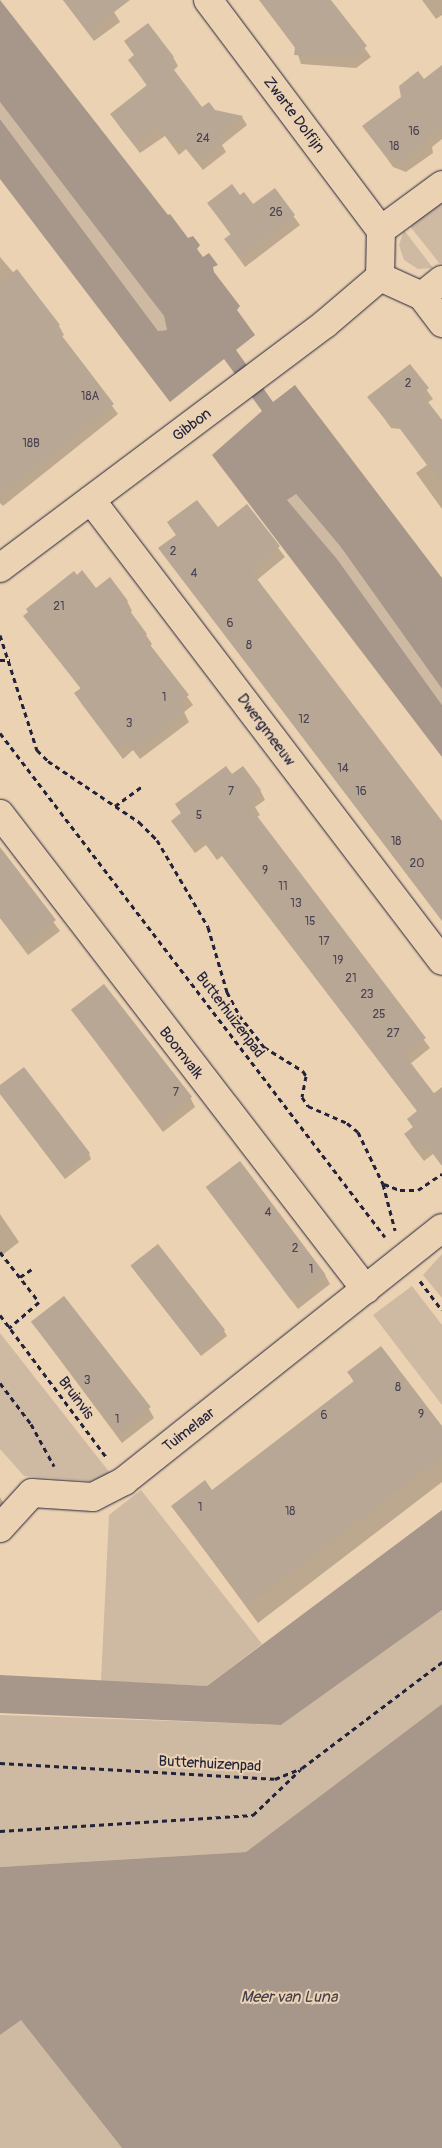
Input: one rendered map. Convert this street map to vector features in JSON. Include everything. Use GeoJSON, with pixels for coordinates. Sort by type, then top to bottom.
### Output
{"type":"FeatureCollection","features":[{"type":"Feature","properties":{"kind":"street","name":"Zwarte Dolfijn"},"geometry":{"type":"LineString","coordinates":[[208,0],[381,230]]}},
{"type":"Feature","properties":{"kind":"street"},"geometry":{"type":"LineString","coordinates":[[442,185],[381,230],[380,277],[432,288],[442,323]]}},
{"type":"Feature","properties":{"kind":"street","name":"Gibbon"},"geometry":{"type":"LineString","coordinates":[[0,568],[325,324],[380,277]]}},
{"type":"Feature","properties":{"kind":"street","name":"Dwergmeeuw"},"geometry":{"type":"LineString","coordinates":[[91,500],[442,961]]}},
{"type":"Feature","properties":{"kind":"street","name":"Boomvalk"},"geometry":{"type":"LineString","coordinates":[[0,814],[366,1290]]}},
{"type":"Feature","properties":{"kind":"street"},"geometry":{"type":"LineString","coordinates":[[366,1290],[442,1228]]}},
{"type":"Feature","properties":{"kind":"street","name":"Tuimelaar"},"geometry":{"type":"LineString","coordinates":[[0,1528],[32,1493],[93,1497],[124,1481],[366,1290]]}},
{"type":"Feature","properties":{"kind":"path"},"geometry":{"type":"LineString","coordinates":[[0,636],[10,660],[37,750],[48,761],[115,806],[157,840],[181,877],[208,927],[228,992],[251,1032],[264,1048],[303,1071],[306,1076],[302,1096],[308,1106],[347,1123],[358,1132],[384,1184],[403,1260]]}},
{"type":"Feature","properties":{"kind":"path"},"geometry":{"type":"LineString","coordinates":[[0,660],[10,660]]}},
{"type":"Feature","properties":{"kind":"path","name":"Butterhuizenpad"},"geometry":{"type":"LineString","coordinates":[[0,732],[442,1310]]}},
{"type":"Feature","properties":{"kind":"path"},"geometry":{"type":"LineString","coordinates":[[115,806],[143,786]]}},
{"type":"Feature","properties":{"kind":"path"},"geometry":{"type":"LineString","coordinates":[[384,1184],[400,1190],[418,1190],[442,1174]]}},
{"type":"Feature","properties":{"kind":"path"},"geometry":{"type":"LineString","coordinates":[[0,1252],[39,1302],[9,1328]]}},
{"type":"Feature","properties":{"kind":"path"},"geometry":{"type":"LineString","coordinates":[[20,1278],[32,1269]]}},
{"type":"Feature","properties":{"kind":"path","name":"Bruinvis"},"geometry":{"type":"LineString","coordinates":[[0,1315],[124,1481]]}},
{"type":"Feature","properties":{"kind":"path"},"geometry":{"type":"LineString","coordinates":[[0,1383],[44,1446],[63,1495]]}},
{"type":"Feature","properties":{"kind":"path","name":"Butterhuizenpad"},"geometry":{"type":"LineString","coordinates":[[0,1763],[275,1779],[302,1768],[442,1662]]}},
{"type":"Feature","properties":{"kind":"path"},"geometry":{"type":"LineString","coordinates":[[0,1831],[252,1815],[302,1768]]}},
{"type":"Feature","properties":{"kind":"shaded area"},"geometry":{"type":"Polygon","coordinates":[[[0,102],[164,316],[167,330],[158,331],[0,119],[0,102]]]}},
{"type":"Feature","properties":{"kind":"shaded area"},"geometry":{"type":"Polygon","coordinates":[[[442,200],[442,263],[440,264],[409,225],[442,200]]]}},
{"type":"Feature","properties":{"kind":"shaded area"},"geometry":{"type":"Polygon","coordinates":[[[404,230],[433,268],[418,269],[404,260],[399,245],[404,230]]]}},
{"type":"Feature","properties":{"kind":"shaded area"},"geometry":{"type":"Polygon","coordinates":[[[295,493],[340,546],[442,689],[442,705],[337,559],[287,500],[295,493]]]}},
{"type":"Feature","properties":{"kind":"shaded area"},"geometry":{"type":"Polygon","coordinates":[[[442,1254],[442,1298],[423,1275],[442,1254]]]}},
{"type":"Feature","properties":{"kind":"shaded area"},"geometry":{"type":"Polygon","coordinates":[[[412,1286],[442,1325],[442,1405],[373,1315],[412,1286]]]}},
{"type":"Feature","properties":{"kind":"shaded area"},"geometry":{"type":"Polygon","coordinates":[[[0,1333],[110,1473],[92,1481],[24,1476],[0,1449],[0,1333]]]}},
{"type":"Feature","properties":{"kind":"shaded area"},"geometry":{"type":"Polygon","coordinates":[[[141,1490],[262,1644],[207,1686],[101,1681],[109,1515],[141,1490]]]}},
{"type":"Feature","properties":{"kind":"shaded area"},"geometry":{"type":"Polygon","coordinates":[[[442,1610],[442,1704],[246,1852],[0,1867],[0,1715],[281,1725],[442,1610]]]}},
{"type":"Feature","properties":{"kind":"shaded area"},"geometry":{"type":"Polygon","coordinates":[[[21,2019],[122,2148],[0,2148],[0,2035],[21,2019]]]}},
{"type":"Feature","properties":{"kind":"water"},"geometry":{"type":"Polygon","coordinates":[[[0,0],[168,215],[170,214],[188,238],[193,236],[200,245],[197,249],[203,257],[209,253],[218,265],[213,267],[214,272],[240,306],[237,310],[255,335],[236,350],[273,402],[295,385],[442,578],[442,689],[340,546],[296,494],[287,500],[337,559],[442,705],[442,757],[212,455],[262,411],[224,359],[170,402],[0,179],[0,119],[158,331],[167,330],[164,316],[0,102],[0,0]]]}},
{"type":"Feature","properties":{"kind":"water"},"geometry":{"type":"Polygon","coordinates":[[[442,1510],[442,1610],[281,1725],[0,1713],[0,1675],[207,1686],[442,1510]]]}},
{"type":"Feature","properties":{"kind":"water","name":"Meer van Luna"},"geometry":{"type":"Polygon","coordinates":[[[442,1704],[442,2148],[122,2148],[21,2020],[0,2035],[0,1867],[246,1852],[442,1704]]]}},
{"type":"Feature","properties":{"kind":"building"},"geometry":{"type":"Polygon","coordinates":[[[63,0],[130,0],[88,32],[63,0]]]}},
{"type":"Feature","properties":{"kind":"building"},"geometry":{"type":"Polygon","coordinates":[[[260,0],[331,0],[367,46],[351,58],[294,55],[295,47],[260,0]]]}},
{"type":"Feature","properties":{"kind":"building"},"geometry":{"type":"Polygon","coordinates":[[[148,23],[174,57],[168,62],[202,107],[209,102],[215,110],[243,116],[217,136],[222,142],[197,162],[180,141],[173,146],[159,127],[134,145],[110,114],[147,85],[128,60],[134,55],[124,41],[148,23]]]}},
{"type":"Feature","properties":{"kind":"building"},"geometry":{"type":"Polygon","coordinates":[[[442,65],[442,125],[427,137],[428,142],[400,163],[386,157],[362,126],[401,97],[399,86],[418,71],[424,79],[442,65]]]}},
{"type":"Feature","properties":{"kind":"building"},"geometry":{"type":"Polygon","coordinates":[[[232,184],[240,195],[244,192],[253,204],[275,188],[295,215],[239,258],[224,239],[231,234],[207,203],[232,184]]]}},
{"type":"Feature","properties":{"kind":"building"},"geometry":{"type":"Polygon","coordinates":[[[17,269],[60,325],[56,328],[114,404],[0,495],[0,283],[17,269]]]}},
{"type":"Feature","properties":{"kind":"building"},"geometry":{"type":"Polygon","coordinates":[[[410,364],[429,388],[422,394],[442,420],[442,483],[394,420],[384,418],[367,397],[410,364]]]}},
{"type":"Feature","properties":{"kind":"building"},"geometry":{"type":"Polygon","coordinates":[[[197,500],[218,527],[247,504],[280,546],[251,571],[442,821],[442,920],[158,548],[176,535],[167,522],[197,500]]]}},
{"type":"Feature","properties":{"kind":"building"},"geometry":{"type":"Polygon","coordinates":[[[82,570],[96,588],[110,577],[128,601],[124,603],[147,634],[144,637],[189,695],[178,703],[185,712],[134,751],[127,742],[117,750],[74,693],[81,688],[23,616],[28,612],[26,609],[74,571],[77,575],[82,570]]]}},
{"type":"Feature","properties":{"kind":"building"},"geometry":{"type":"Polygon","coordinates":[[[226,766],[232,774],[243,766],[261,790],[250,798],[255,805],[251,808],[426,1038],[404,1054],[436,1096],[442,1092],[442,1165],[427,1145],[418,1152],[404,1134],[413,1127],[407,1119],[417,1111],[216,848],[211,851],[199,836],[189,844],[171,821],[181,813],[175,804],[226,766]]]}},
{"type":"Feature","properties":{"kind":"building"},"geometry":{"type":"Polygon","coordinates":[[[0,847],[56,920],[22,946],[0,918],[0,847]]]}},
{"type":"Feature","properties":{"kind":"building"},"geometry":{"type":"Polygon","coordinates":[[[104,984],[192,1097],[159,1123],[71,1010],[104,984]]]}},
{"type":"Feature","properties":{"kind":"building"},"geometry":{"type":"Polygon","coordinates":[[[24,1067],[90,1153],[62,1175],[0,1094],[0,1085],[24,1067]]]}},
{"type":"Feature","properties":{"kind":"building"},"geometry":{"type":"Polygon","coordinates":[[[240,1161],[325,1274],[291,1300],[206,1187],[240,1161]]]}},
{"type":"Feature","properties":{"kind":"building"},"geometry":{"type":"Polygon","coordinates":[[[158,1244],[225,1330],[198,1351],[130,1266],[158,1244]]]}},
{"type":"Feature","properties":{"kind":"building"},"geometry":{"type":"Polygon","coordinates":[[[64,1296],[151,1407],[118,1433],[31,1322],[64,1296]]]}},
{"type":"Feature","properties":{"kind":"building"},"geometry":{"type":"Polygon","coordinates":[[[381,1346],[442,1426],[442,1457],[247,1606],[171,1506],[205,1480],[212,1490],[354,1381],[347,1372],[381,1346]]]}}]}
